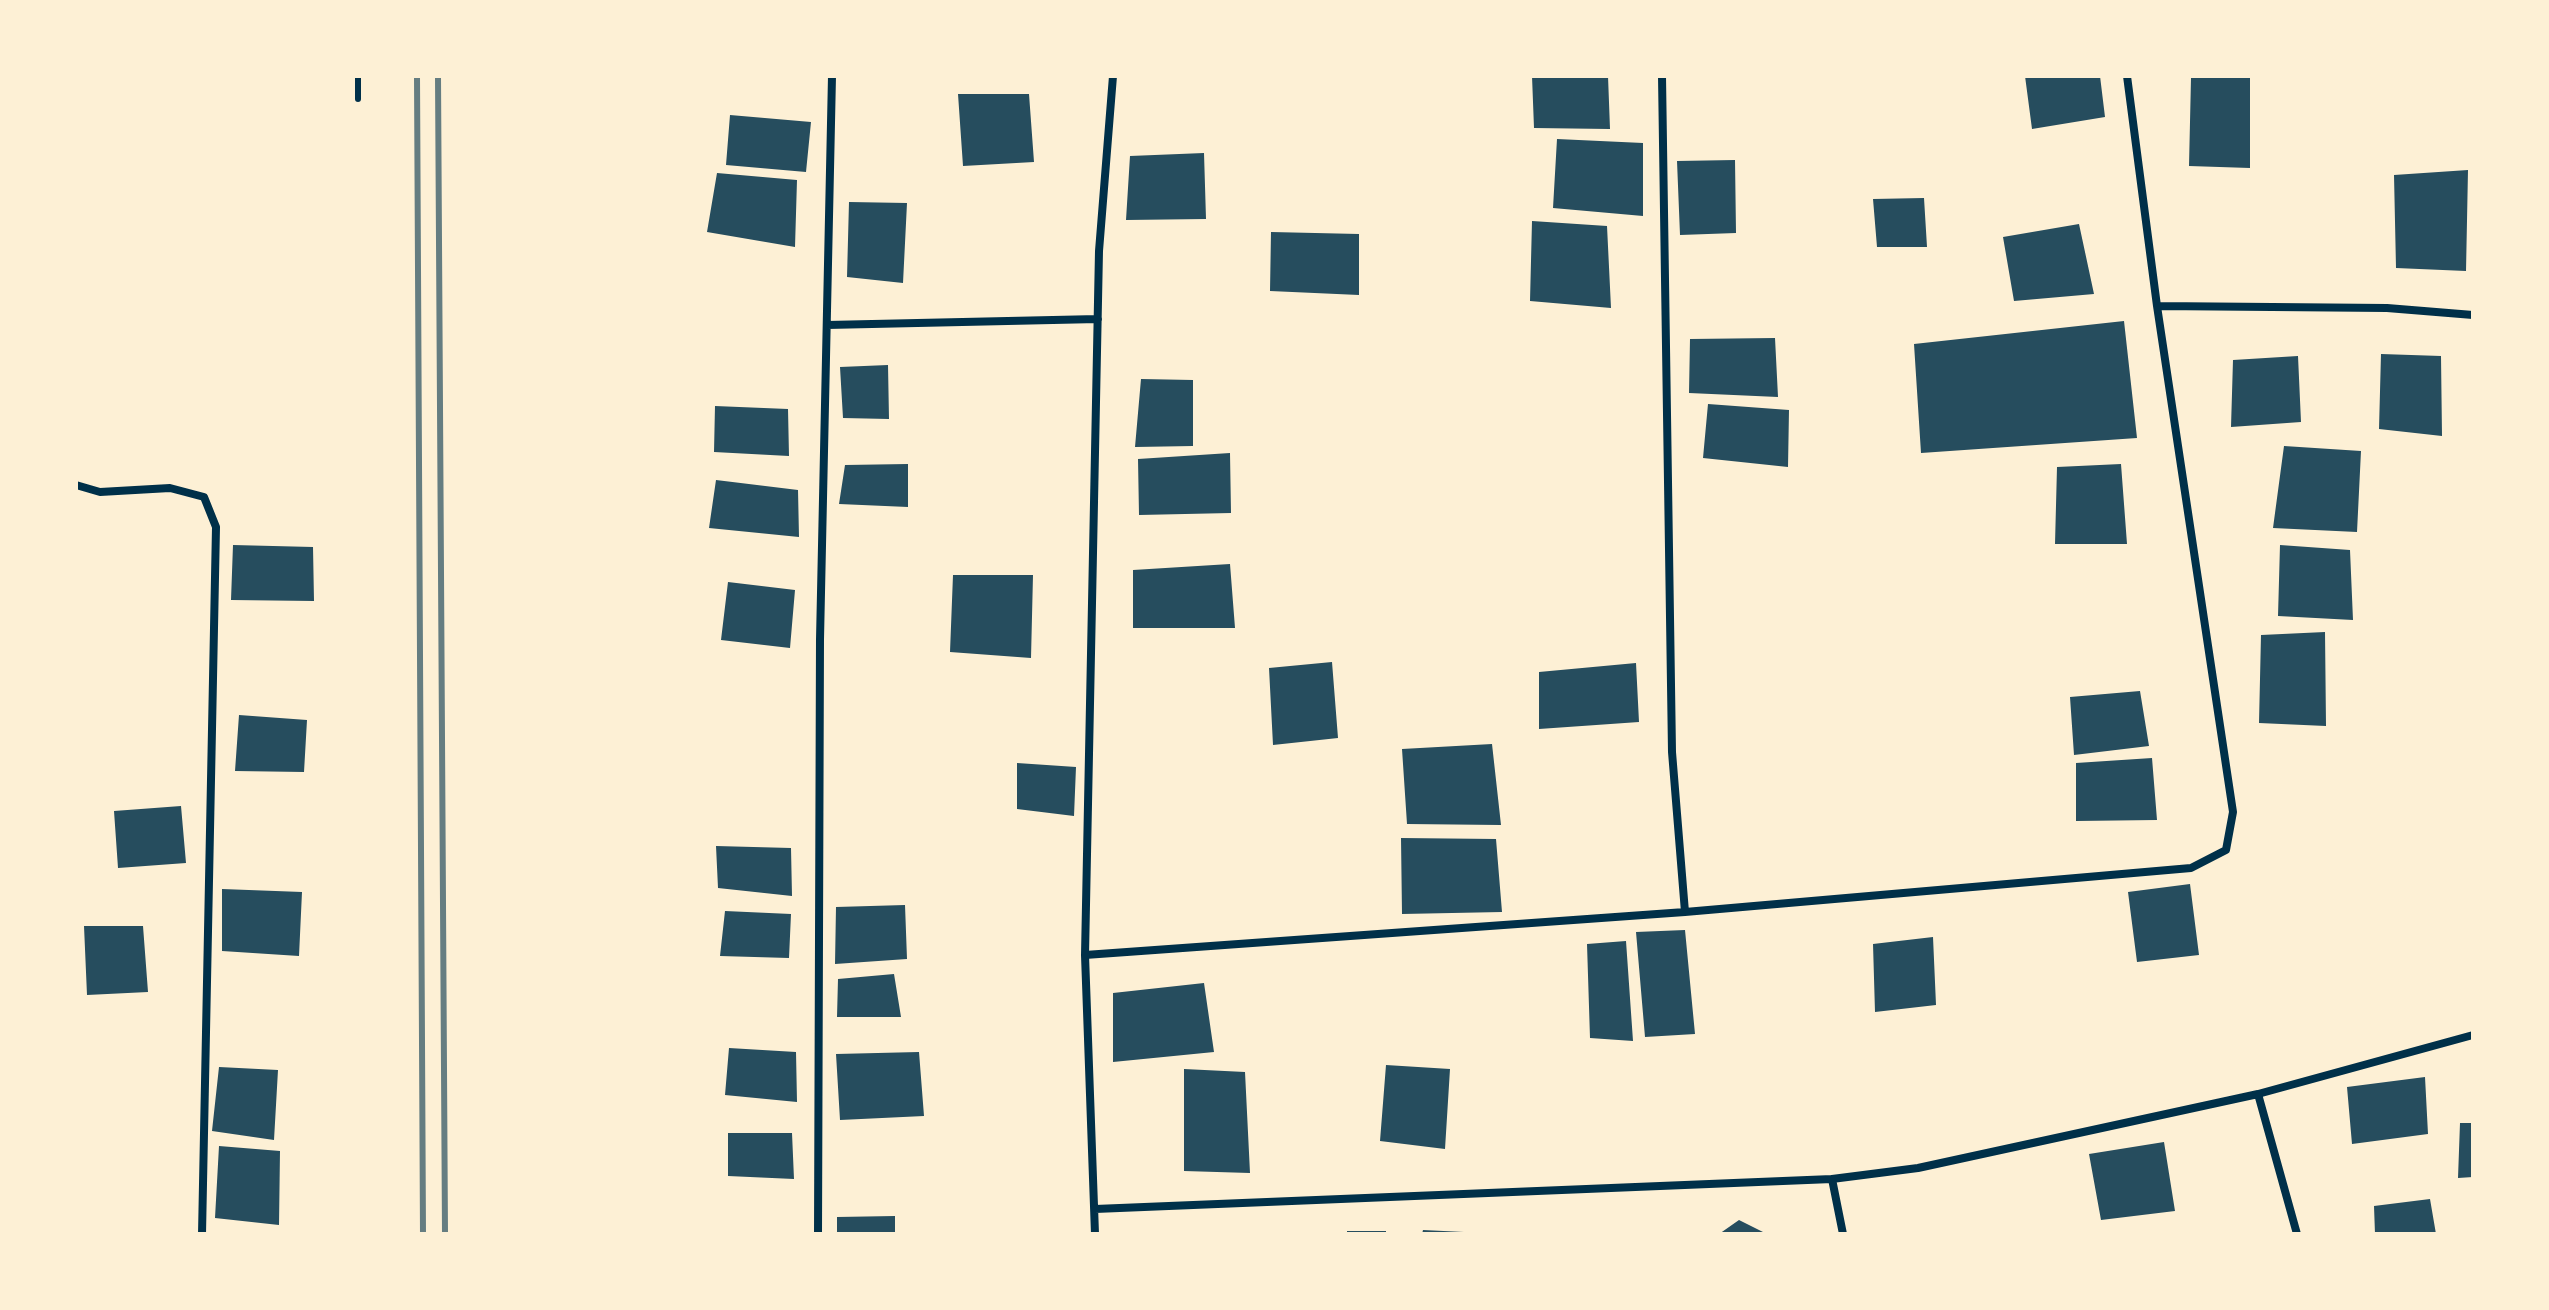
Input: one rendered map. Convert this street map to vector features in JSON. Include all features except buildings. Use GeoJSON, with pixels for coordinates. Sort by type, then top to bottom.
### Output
{"type":"FeatureCollection","features":[{"type":"Feature","properties":{"kind":"street"},"geometry":{"type":"LineString","coordinates":[[818,1234],[820,654],[832,76]]}},
{"type":"Feature","properties":{"kind":"street"},"geometry":{"type":"LineString","coordinates":[[1095,1234],[1085,955],[1099,251],[1113,76]]}},
{"type":"Feature","properties":{"kind":"street"},"geometry":{"type":"LineString","coordinates":[[1662,76],[1672,752],[1685,912]]}},
{"type":"Feature","properties":{"kind":"street"},"geometry":{"type":"LineString","coordinates":[[1085,955],[1685,912],[2191,868],[2226,850],[2233,812],[2157,306],[2127,76]]}},
{"type":"Feature","properties":{"kind":"street"},"geometry":{"type":"LineString","coordinates":[[2157,306],[2387,308],[2473,315]]}},
{"type":"Feature","properties":{"kind":"street"},"geometry":{"type":"LineString","coordinates":[[827,325],[1098,319]]}},
{"type":"Feature","properties":{"kind":"street"},"geometry":{"type":"LineString","coordinates":[[76,485],[100,492],[170,488],[204,497],[216,527],[202,1234]]}},
{"type":"Feature","properties":{"kind":"street"},"geometry":{"type":"LineString","coordinates":[[1095,1209],[1832,1179],[1918,1168],[2258,1094],[2473,1035]]}},
{"type":"Feature","properties":{"kind":"street"},"geometry":{"type":"LineString","coordinates":[[2258,1094],[2291,1203],[2297,1234]]}},
{"type":"Feature","properties":{"kind":"street"},"geometry":{"type":"LineString","coordinates":[[1832,1179],[1843,1234]]}},
{"type":"Feature","properties":{"kind":"lane"},"geometry":{"type":"LineString","coordinates":[[358,76],[358,99]]}},
{"type":"Feature","properties":{"kind":"railway"},"geometry":{"type":"LineString","coordinates":[[417,76],[423,1234]]}},
{"type":"Feature","properties":{"kind":"railway"},"geometry":{"type":"LineString","coordinates":[[438,76],[445,1234]]}}]}
